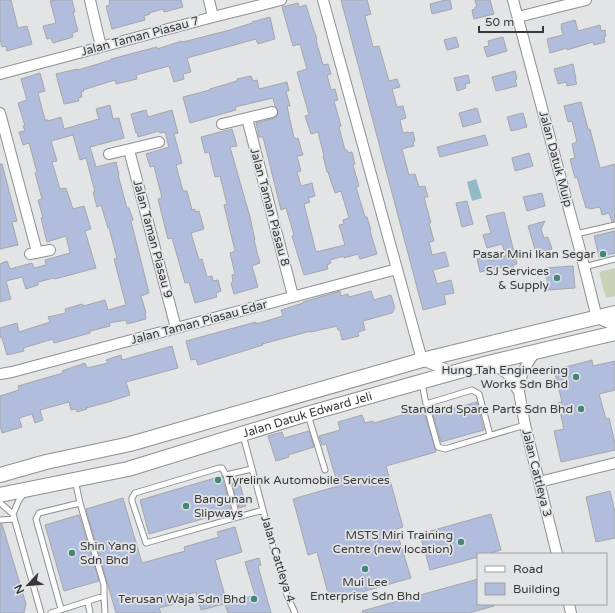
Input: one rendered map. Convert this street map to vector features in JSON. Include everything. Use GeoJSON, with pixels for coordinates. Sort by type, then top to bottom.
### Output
{"type":"FeatureCollection","features":[{"type":"Feature","properties":{"kind":"street"},"geometry":{"type":"LineString","coordinates":[[90,0],[101,46]]}},
{"type":"Feature","properties":{"kind":"street"},"geometry":{"type":"LineString","coordinates":[[209,0],[213,17]]}},
{"type":"Feature","properties":{"kind":"street","name":"Jalan Taman Piasau 7"},"geometry":{"type":"LineString","coordinates":[[0,74],[101,46],[281,0]]}},
{"type":"Feature","properties":{"kind":"street"},"geometry":{"type":"LineString","coordinates":[[323,0],[422,360],[455,373]]}},
{"type":"Feature","properties":{"kind":"street","name":"Jalan Datuk Muip"},"geometry":{"type":"LineString","coordinates":[[513,0],[597,318]]}},
{"type":"Feature","properties":{"kind":"street"},"geometry":{"type":"LineString","coordinates":[[518,17],[586,0]]}},
{"type":"Feature","properties":{"kind":"street"},"geometry":{"type":"LineString","coordinates":[[222,124],[272,112]]}},
{"type":"Feature","properties":{"kind":"street"},"geometry":{"type":"LineString","coordinates":[[0,113],[33,253],[50,250]]}},
{"type":"Feature","properties":{"kind":"street","name":"Jalan Taman Piasau 8"},"geometry":{"type":"LineString","coordinates":[[247,118],[293,296]]}},
{"type":"Feature","properties":{"kind":"street"},"geometry":{"type":"LineString","coordinates":[[109,154],[159,142]]}},
{"type":"Feature","properties":{"kind":"street","name":"Jalan Taman Piasau 9"},"geometry":{"type":"LineString","coordinates":[[129,150],[176,328]]}},
{"type":"Feature","properties":{"kind":"street","name":"Jalan Taman Piasau Edar"},"geometry":{"type":"LineString","coordinates":[[0,374],[397,269]]}},
{"type":"Feature","properties":{"kind":"street","name":"Jalan Datuk Edward Jeli"},"geometry":{"type":"LineString","coordinates":[[0,475],[46,462],[130,444],[422,360],[615,313]]}},
{"type":"Feature","properties":{"kind":"street"},"geometry":{"type":"LineString","coordinates":[[597,318],[615,324]]}},
{"type":"Feature","properties":{"kind":"street","name":"Jalan Datuk Edward Jeli"},"geometry":{"type":"LineString","coordinates":[[0,495],[128,469],[307,414],[488,363],[615,333]]}},
{"type":"Feature","properties":{"kind":"street","name":"Jalan Cattleya 3"},"geometry":{"type":"LineString","coordinates":[[535,352],[524,368],[520,378],[519,392],[525,424],[557,553]]}},
{"type":"Feature","properties":{"kind":"street","name":"Jalan Cattleya 3"},"geometry":{"type":"LineString","coordinates":[[488,363],[508,374],[519,392]]}},
{"type":"Feature","properties":{"kind":"street"},"geometry":{"type":"LineString","coordinates":[[209,421],[243,434]]}},
{"type":"Feature","properties":{"kind":"street"},"geometry":{"type":"LineString","coordinates":[[0,465],[46,462]]}},
{"type":"Feature","properties":{"kind":"street"},"geometry":{"type":"LineString","coordinates":[[539,482],[615,463]]}},
{"type":"Feature","properties":{"kind":"lane"},"geometry":{"type":"LineString","coordinates":[[576,234],[615,225]]}},
{"type":"Feature","properties":{"kind":"lane"},"geometry":{"type":"LineString","coordinates":[[584,267],[615,259]]}},
{"type":"Feature","properties":{"kind":"lane"},"geometry":{"type":"LineString","coordinates":[[422,382],[426,404],[438,447],[445,449],[525,424]]}},
{"type":"Feature","properties":{"kind":"lane"},"geometry":{"type":"LineString","coordinates":[[426,404],[472,390],[479,394],[490,435]]}},
{"type":"Feature","properties":{"kind":"lane"},"geometry":{"type":"LineString","coordinates":[[307,414],[325,470]]}},
{"type":"Feature","properties":{"kind":"lane","name":"Jalan Cattleya 4"},"geometry":{"type":"LineString","coordinates":[[243,434],[287,595],[294,613]]}},
{"type":"Feature","properties":{"kind":"lane"},"geometry":{"type":"LineString","coordinates":[[237,517],[226,475],[222,468],[135,493],[132,498],[146,543],[263,510]]}},
{"type":"Feature","properties":{"kind":"lane"},"geometry":{"type":"LineString","coordinates":[[226,475],[252,468]]}},
{"type":"Feature","properties":{"kind":"lane"},"geometry":{"type":"LineString","coordinates":[[75,479],[80,503],[104,585],[105,613]]}},
{"type":"Feature","properties":{"kind":"lane"},"geometry":{"type":"LineString","coordinates":[[13,516],[19,500],[28,489]]}},
{"type":"Feature","properties":{"kind":"lane"},"geometry":{"type":"LineString","coordinates":[[0,503],[13,516],[41,613]]}},
{"type":"Feature","properties":{"kind":"lane"},"geometry":{"type":"LineString","coordinates":[[61,609],[36,519],[39,513],[80,503]]}},
{"type":"Feature","properties":{"kind":"lane"},"geometry":{"type":"LineString","coordinates":[[0,520],[13,516]]}},
{"type":"Feature","properties":{"kind":"lane"},"geometry":{"type":"LineString","coordinates":[[51,613],[104,596]]}},
{"type":"Feature","properties":{"kind":"lane"},"geometry":{"type":"LineString","coordinates":[[88,602],[90,613]]}},
{"type":"Feature","properties":{"kind":"shaded area"},"geometry":{"type":"Polygon","coordinates":[[[196,592],[225,604],[228,613],[162,613],[160,607],[174,604],[173,599],[196,592]]]}},
{"type":"Feature","properties":{"kind":"green space"},"geometry":{"type":"Polygon","coordinates":[[[615,268],[615,296],[606,298],[599,272],[615,268]]]}},
{"type":"Feature","properties":{"kind":"water"},"geometry":{"type":"Polygon","coordinates":[[[476,179],[482,198],[472,201],[467,182],[476,179]]]}},
{"type":"Feature","properties":{"kind":"building"},"geometry":{"type":"Polygon","coordinates":[[[0,0],[11,0],[18,28],[27,26],[32,44],[7,51],[6,46],[2,47],[0,39],[0,0]]]}},
{"type":"Feature","properties":{"kind":"building"},"geometry":{"type":"Polygon","coordinates":[[[72,0],[75,12],[73,12],[78,31],[72,33],[73,37],[53,43],[51,38],[47,39],[43,26],[56,23],[50,1],[72,0]]]}},
{"type":"Feature","properties":{"kind":"building"},"geometry":{"type":"Polygon","coordinates":[[[109,0],[181,0],[183,7],[164,12],[163,9],[149,13],[150,14],[144,16],[145,20],[112,29],[106,6],[110,5],[109,0]]]}},
{"type":"Feature","properties":{"kind":"building"},"geometry":{"type":"Polygon","coordinates":[[[341,0],[367,0],[371,14],[365,16],[373,47],[379,46],[389,81],[397,79],[400,87],[392,89],[397,107],[403,106],[406,118],[400,120],[403,133],[413,132],[415,141],[413,142],[414,146],[402,149],[409,175],[415,174],[419,187],[425,186],[428,197],[424,197],[434,241],[429,242],[432,255],[445,252],[449,266],[433,270],[437,284],[451,280],[454,293],[444,295],[446,304],[423,310],[341,0]]]}},
{"type":"Feature","properties":{"kind":"building"},"geometry":{"type":"Polygon","coordinates":[[[450,0],[452,9],[432,14],[430,4],[450,0]]]}},
{"type":"Feature","properties":{"kind":"building"},"geometry":{"type":"Polygon","coordinates":[[[475,0],[490,0],[494,14],[474,19],[472,10],[477,7],[475,0]]]}},
{"type":"Feature","properties":{"kind":"building"},"geometry":{"type":"Polygon","coordinates":[[[298,3],[299,7],[306,5],[317,39],[323,65],[328,64],[331,74],[327,75],[331,90],[335,89],[338,100],[334,101],[341,126],[339,127],[345,150],[347,150],[348,153],[352,152],[355,164],[353,165],[359,186],[356,187],[365,217],[367,217],[377,254],[360,259],[358,254],[330,260],[331,263],[327,265],[328,269],[304,275],[292,236],[294,235],[286,208],[281,210],[263,137],[259,137],[256,123],[277,116],[278,111],[273,98],[235,107],[236,110],[190,123],[183,97],[210,90],[237,81],[237,79],[251,76],[253,81],[257,80],[259,89],[287,82],[289,91],[286,91],[290,106],[287,106],[294,138],[298,138],[303,155],[297,156],[301,171],[297,172],[301,186],[312,183],[315,196],[308,198],[310,202],[304,204],[316,252],[345,245],[339,225],[344,224],[343,220],[349,218],[341,191],[335,193],[327,172],[318,132],[311,134],[305,116],[309,115],[297,72],[307,69],[300,44],[293,46],[282,7],[298,3]]]}},
{"type":"Feature","properties":{"kind":"building"},"geometry":{"type":"Polygon","coordinates":[[[270,17],[275,39],[258,44],[256,39],[187,58],[191,72],[183,74],[184,79],[174,82],[169,66],[136,75],[137,79],[116,84],[115,80],[83,90],[84,91],[81,92],[82,97],[78,98],[79,101],[64,104],[56,74],[78,70],[111,59],[230,30],[270,17]]]}},
{"type":"Feature","properties":{"kind":"building"},"geometry":{"type":"Polygon","coordinates":[[[575,20],[578,31],[600,25],[601,31],[605,30],[605,42],[594,45],[593,42],[567,50],[567,48],[550,53],[547,39],[563,35],[561,24],[575,20]]]}},
{"type":"Feature","properties":{"kind":"building"},"geometry":{"type":"Polygon","coordinates":[[[456,37],[459,47],[447,50],[444,40],[456,37]]]}},
{"type":"Feature","properties":{"kind":"building"},"geometry":{"type":"Polygon","coordinates":[[[503,37],[507,51],[487,57],[484,47],[489,46],[488,41],[503,37]]]}},
{"type":"Feature","properties":{"kind":"building"},"geometry":{"type":"Polygon","coordinates":[[[573,64],[577,84],[567,86],[566,82],[558,84],[554,69],[573,64]]]}},
{"type":"Feature","properties":{"kind":"building"},"geometry":{"type":"Polygon","coordinates":[[[515,71],[517,86],[496,91],[492,77],[515,71]]]}},
{"type":"Feature","properties":{"kind":"building"},"geometry":{"type":"Polygon","coordinates":[[[40,73],[45,91],[38,93],[45,120],[48,121],[61,117],[64,129],[99,119],[96,109],[110,105],[113,119],[119,118],[124,138],[90,147],[96,167],[116,162],[127,208],[129,208],[133,220],[131,221],[149,293],[141,296],[146,313],[146,319],[127,324],[126,320],[109,323],[110,326],[90,331],[90,333],[54,343],[53,339],[23,348],[24,351],[7,355],[0,335],[0,328],[17,323],[19,332],[50,322],[48,317],[66,313],[65,309],[82,304],[83,306],[105,300],[108,310],[126,305],[114,259],[117,258],[109,228],[101,205],[97,207],[93,192],[95,192],[86,158],[80,160],[73,135],[51,141],[57,161],[52,162],[60,189],[66,188],[73,209],[84,206],[91,229],[85,231],[96,268],[38,282],[38,285],[26,289],[22,277],[6,281],[11,299],[0,302],[0,264],[7,261],[10,269],[32,263],[34,268],[46,265],[45,260],[70,253],[66,236],[47,242],[38,200],[42,199],[35,173],[37,172],[29,143],[23,145],[19,132],[25,131],[23,126],[25,126],[18,103],[27,100],[21,79],[40,73]]]}},
{"type":"Feature","properties":{"kind":"building"},"geometry":{"type":"Polygon","coordinates":[[[468,75],[470,83],[465,84],[466,88],[457,91],[454,78],[468,75]]]}},
{"type":"Feature","properties":{"kind":"building"},"geometry":{"type":"Polygon","coordinates":[[[581,102],[600,168],[615,164],[615,221],[612,222],[609,213],[602,215],[600,207],[590,209],[586,208],[570,159],[575,158],[572,144],[577,142],[572,121],[568,122],[564,106],[581,102]]]}},
{"type":"Feature","properties":{"kind":"building"},"geometry":{"type":"Polygon","coordinates":[[[477,108],[481,122],[463,127],[459,113],[477,108]]]}},
{"type":"Feature","properties":{"kind":"building"},"geometry":{"type":"Polygon","coordinates":[[[146,110],[148,117],[172,110],[178,133],[174,134],[182,163],[176,165],[183,191],[187,191],[192,210],[195,209],[195,212],[199,211],[204,229],[191,233],[199,260],[202,259],[207,277],[212,276],[213,281],[218,280],[221,291],[216,293],[217,297],[195,303],[189,282],[185,283],[172,238],[168,239],[158,199],[162,198],[154,166],[150,167],[146,154],[169,147],[165,132],[160,133],[159,131],[138,137],[131,114],[146,110]]]}},
{"type":"Feature","properties":{"kind":"building"},"geometry":{"type":"Polygon","coordinates":[[[523,113],[527,127],[511,131],[507,117],[523,113]]]}},
{"type":"Feature","properties":{"kind":"building"},"geometry":{"type":"Polygon","coordinates":[[[232,129],[237,146],[230,147],[250,217],[260,263],[252,266],[258,287],[234,294],[231,283],[233,282],[232,275],[235,274],[230,253],[235,251],[224,205],[227,204],[220,176],[215,177],[209,152],[205,153],[201,137],[232,129]]]}},
{"type":"Feature","properties":{"kind":"building"},"geometry":{"type":"Polygon","coordinates":[[[485,135],[488,145],[440,157],[437,147],[485,135]]]}},
{"type":"Feature","properties":{"kind":"building"},"geometry":{"type":"Polygon","coordinates":[[[529,153],[533,166],[515,171],[512,158],[529,153]]]}},
{"type":"Feature","properties":{"kind":"building"},"geometry":{"type":"Polygon","coordinates":[[[0,164],[2,164],[17,221],[12,222],[18,245],[0,249],[0,164]]]}},
{"type":"Feature","properties":{"kind":"building"},"geometry":{"type":"Polygon","coordinates":[[[542,193],[545,206],[527,211],[523,197],[542,193]]]}},
{"type":"Feature","properties":{"kind":"building"},"geometry":{"type":"Polygon","coordinates":[[[467,201],[473,224],[462,227],[456,203],[467,201]]]}},
{"type":"Feature","properties":{"kind":"building"},"geometry":{"type":"Polygon","coordinates":[[[504,212],[517,264],[513,265],[514,270],[505,272],[503,267],[480,272],[477,259],[488,256],[489,261],[506,256],[502,244],[487,248],[483,235],[491,233],[486,216],[504,212]]]}},
{"type":"Feature","properties":{"kind":"building"},"geometry":{"type":"Polygon","coordinates":[[[545,221],[541,229],[544,238],[548,237],[552,249],[536,253],[528,226],[545,221]]]}},
{"type":"Feature","properties":{"kind":"building"},"geometry":{"type":"Polygon","coordinates":[[[615,231],[615,253],[599,257],[594,236],[615,231]]]}},
{"type":"Feature","properties":{"kind":"building","name":"SJ Services & Supply"},"geometry":{"type":"Polygon","coordinates":[[[573,266],[575,288],[548,290],[546,268],[573,266]]]}},
{"type":"Feature","properties":{"kind":"building"},"geometry":{"type":"Polygon","coordinates":[[[340,291],[341,296],[348,294],[349,297],[371,291],[374,300],[391,295],[395,308],[392,313],[363,321],[365,330],[358,332],[359,336],[342,340],[340,330],[338,330],[337,326],[311,331],[262,344],[263,345],[198,365],[196,359],[191,360],[186,341],[283,316],[281,310],[340,291]]]}},
{"type":"Feature","properties":{"kind":"building"},"geometry":{"type":"Polygon","coordinates":[[[172,346],[178,368],[126,382],[130,395],[77,412],[76,409],[71,410],[69,402],[40,410],[43,420],[35,423],[32,414],[19,418],[22,427],[2,433],[0,425],[0,396],[19,390],[18,386],[63,373],[62,371],[85,363],[87,368],[108,363],[106,360],[121,355],[122,360],[172,346]]]}},
{"type":"Feature","properties":{"kind":"building"},"geometry":{"type":"Polygon","coordinates":[[[592,360],[593,366],[615,361],[615,390],[599,394],[606,419],[609,418],[615,443],[615,450],[561,462],[554,431],[564,429],[558,403],[562,402],[554,370],[592,360]]]}},
{"type":"Feature","properties":{"kind":"building"},"geometry":{"type":"Polygon","coordinates":[[[477,402],[484,430],[441,442],[433,414],[477,402]]]}},
{"type":"Feature","properties":{"kind":"building"},"geometry":{"type":"Polygon","coordinates":[[[423,409],[436,452],[386,466],[403,527],[396,529],[411,578],[330,601],[317,552],[308,555],[293,499],[338,486],[326,444],[322,445],[319,436],[340,430],[338,422],[362,415],[365,423],[373,421],[374,423],[423,409]]]}},
{"type":"Feature","properties":{"kind":"building"},"geometry":{"type":"Polygon","coordinates":[[[309,431],[314,447],[288,455],[289,457],[276,461],[268,436],[282,432],[284,438],[309,431]]]}},
{"type":"Feature","properties":{"kind":"building","name":"Bangunan Slipways"},"geometry":{"type":"Polygon","coordinates":[[[222,476],[231,511],[149,534],[140,500],[222,476]]]}},
{"type":"Feature","properties":{"kind":"building"},"geometry":{"type":"Polygon","coordinates":[[[239,481],[246,506],[239,508],[232,483],[239,481]]]}},
{"type":"Feature","properties":{"kind":"building"},"geometry":{"type":"Polygon","coordinates":[[[610,491],[615,512],[615,538],[596,542],[586,497],[610,491]]]}},
{"type":"Feature","properties":{"kind":"building"},"geometry":{"type":"Polygon","coordinates":[[[123,498],[142,563],[185,551],[184,547],[219,537],[217,532],[235,527],[242,552],[215,560],[227,603],[201,610],[196,592],[173,599],[174,604],[159,608],[161,613],[116,613],[86,509],[123,498]]]}},
{"type":"Feature","properties":{"kind":"building","name":"MSTS Miri Training Centre (new location)"},"geometry":{"type":"Polygon","coordinates":[[[491,514],[501,550],[491,553],[477,553],[477,557],[430,570],[420,534],[491,514]]]}},
{"type":"Feature","properties":{"kind":"building","name":"Shin Yang Sdn Bhd"},"geometry":{"type":"Polygon","coordinates":[[[79,515],[99,581],[64,591],[45,525],[79,515]]]}},
{"type":"Feature","properties":{"kind":"building"},"geometry":{"type":"Polygon","coordinates":[[[0,524],[2,524],[26,604],[24,613],[0,613],[0,524]]]}},
{"type":"Feature","properties":{"kind":"building","name":"Terusan Waja Sdn Bhd"},"geometry":{"type":"Polygon","coordinates":[[[259,558],[261,565],[258,566],[271,613],[228,613],[225,604],[255,595],[245,562],[259,558]]]}},
{"type":"Feature","properties":{"kind":"building"},"geometry":{"type":"Polygon","coordinates":[[[477,579],[477,605],[494,605],[469,613],[363,613],[362,611],[477,579]]]}},
{"type":"Feature","properties":{"kind":"place","name":"Pasar Mini Ikan Segar"},"geometry":{"type":"Point","coordinates":[603,254]}},
{"type":"Feature","properties":{"kind":"place","name":"SJ Services & Supply"},"geometry":{"type":"Point","coordinates":[557,278]}},
{"type":"Feature","properties":{"kind":"place","name":"Hung Tah Engineering Works Sdn Bhd"},"geometry":{"type":"Point","coordinates":[576,377]}},
{"type":"Feature","properties":{"kind":"place","name":"Standard Spare Parts Sdn Bhd"},"geometry":{"type":"Point","coordinates":[581,409]}},
{"type":"Feature","properties":{"kind":"place","name":"Tyrelink Automobile Services"},"geometry":{"type":"Point","coordinates":[218,480]}},
{"type":"Feature","properties":{"kind":"place","name":"Bangunan Slipways"},"geometry":{"type":"Point","coordinates":[186,506]}},
{"type":"Feature","properties":{"kind":"place","name":"MSTS Miri Training Centre (new location)"},"geometry":{"type":"Point","coordinates":[461,542]}},
{"type":"Feature","properties":{"kind":"place","name":"Shin Yang Sdn Bhd"},"geometry":{"type":"Point","coordinates":[72,553]}},
{"type":"Feature","properties":{"kind":"place","name":"Mui Lee Enterprise Sdn Bhd"},"geometry":{"type":"Point","coordinates":[365,569]}},
{"type":"Feature","properties":{"kind":"place","name":"Terusan Waja Sdn Bhd"},"geometry":{"type":"Point","coordinates":[254,599]}}]}
